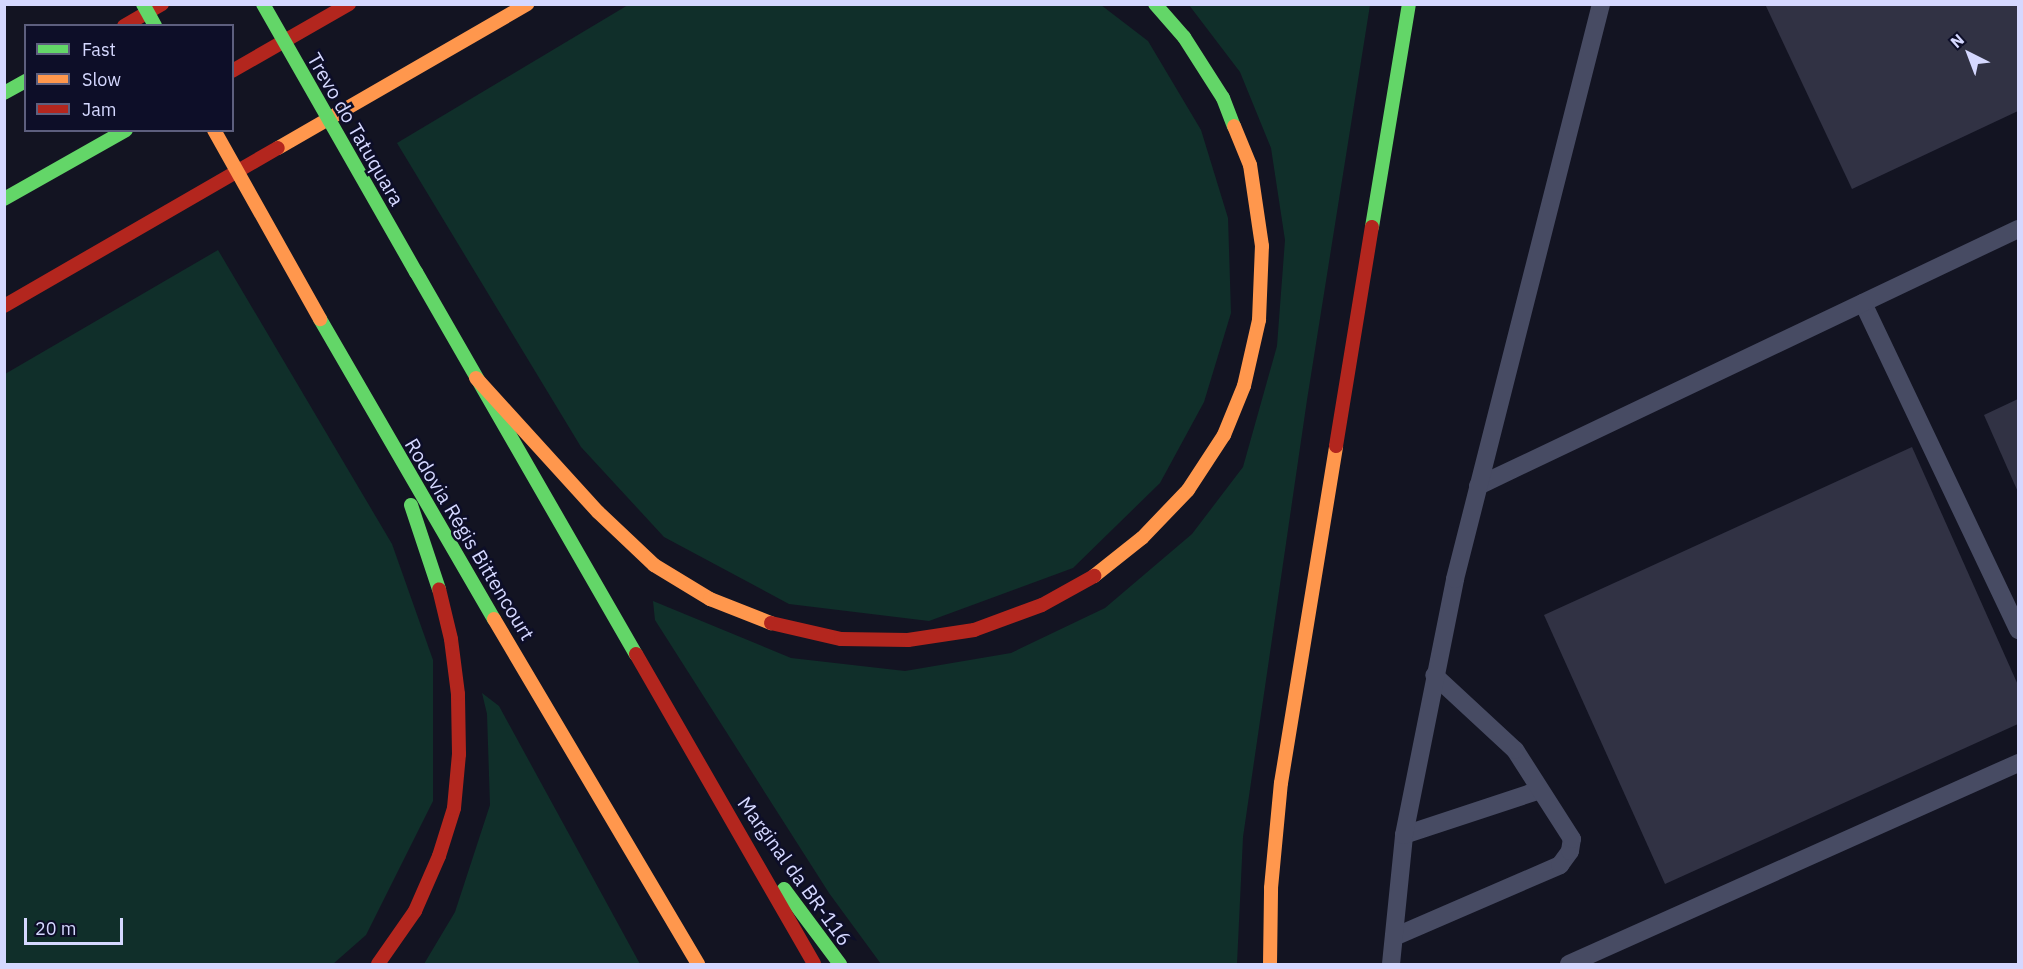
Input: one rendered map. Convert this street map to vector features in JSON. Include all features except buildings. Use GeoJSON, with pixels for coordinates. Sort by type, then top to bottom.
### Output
{"type":"FeatureCollection","features":[{"type":"Feature","properties":{"kind":"main road"},"geometry":{"type":"LineString","coordinates":[[143,4],[154,24]]}},
{"type":"Feature","properties":{"kind":"main road"},"geometry":{"type":"LineString","coordinates":[[127,24],[162,4]]}},
{"type":"Feature","properties":{"kind":"main road","name":"Trevo do Tatuquara"},"geometry":{"type":"LineString","coordinates":[[263,4],[476,378]]}},
{"type":"Feature","properties":{"kind":"main road"},"geometry":{"type":"LineString","coordinates":[[234,70],[349,4]]}},
{"type":"Feature","properties":{"kind":"main road"},"geometry":{"type":"LineString","coordinates":[[4,306],[527,4]]}},
{"type":"Feature","properties":{"kind":"main road"},"geometry":{"type":"LineString","coordinates":[[476,378],[598,512],[654,565],[710,599],[780,627],[841,639],[908,640],[974,630],[1042,605],[1093,576],[1142,538],[1188,490],[1224,435],[1244,386],[1259,320],[1262,246],[1250,165],[1223,98],[1184,37],[1155,4]]}},
{"type":"Feature","properties":{"kind":"main road"},"geometry":{"type":"LineString","coordinates":[[1270,964],[1271,888],[1281,783],[1409,4]]}},
{"type":"Feature","properties":{"kind":"main road"},"geometry":{"type":"LineString","coordinates":[[4,93],[24,82]]}},
{"type":"Feature","properties":{"kind":"main road"},"geometry":{"type":"LineString","coordinates":[[4,199],[122,132]]}},
{"type":"Feature","properties":{"kind":"main road","name":"Rodovia Régis Bittencourt"},"geometry":{"type":"LineString","coordinates":[[215,132],[389,441],[698,964]]}},
{"type":"Feature","properties":{"kind":"main road"},"geometry":{"type":"LineString","coordinates":[[476,378],[814,964]]}},
{"type":"Feature","properties":{"kind":"main road"},"geometry":{"type":"LineString","coordinates":[[378,964],[415,911],[439,856],[454,808],[459,754],[458,693],[451,639],[437,582],[389,441]]}},
{"type":"Feature","properties":{"kind":"main road","name":"Marginal da BR-116"},"geometry":{"type":"LineString","coordinates":[[719,801],[840,964]]}},
{"type":"Feature","properties":{"kind":"lane"},"geometry":{"type":"LineString","coordinates":[[1391,964],[1404,835],[1434,675],[1478,486],[1601,4]]}},
{"type":"Feature","properties":{"kind":"lane"},"geometry":{"type":"LineString","coordinates":[[1478,486],[2019,229]]}},
{"type":"Feature","properties":{"kind":"lane"},"geometry":{"type":"LineString","coordinates":[[1863,303],[2019,630]]}},
{"type":"Feature","properties":{"kind":"lane"},"geometry":{"type":"LineString","coordinates":[[1394,937],[1560,865],[1570,851],[1572,839],[1515,750],[1434,675]]}},
{"type":"Feature","properties":{"kind":"lane"},"geometry":{"type":"LineString","coordinates":[[1569,964],[2019,763]]}},
{"type":"Feature","properties":{"kind":"lane"},"geometry":{"type":"LineString","coordinates":[[1404,835],[1540,790]]}},
{"type":"Feature","properties":{"kind":"green space"},"geometry":{"type":"Polygon","coordinates":[[[628,5],[1101,5],[1148,41],[1201,130],[1228,218],[1231,313],[1204,402],[1160,483],[1073,568],[929,621],[789,604],[664,537],[581,447],[397,143],[628,5]]]}},
{"type":"Feature","properties":{"kind":"green space"},"geometry":{"type":"Polygon","coordinates":[[[1189,5],[1370,5],[1307,400],[1243,837],[1237,964],[881,964],[829,893],[655,620],[653,601],[791,658],[905,671],[1011,653],[1105,608],[1192,534],[1243,467],[1277,346],[1285,240],[1271,148],[1240,72],[1189,5]]]}},
{"type":"Feature","properties":{"kind":"green space"},"geometry":{"type":"Polygon","coordinates":[[[218,250],[392,544],[433,660],[433,801],[366,935],[333,964],[5,964],[5,374],[218,250]]]}},
{"type":"Feature","properties":{"kind":"green space"},"geometry":{"type":"Polygon","coordinates":[[[482,693],[499,706],[640,964],[424,964],[455,912],[490,805],[487,714],[482,693]]]}},
{"type":"Feature","properties":{"kind":"traffic: fast"},"geometry":{"type":"LineString","coordinates":[[143,4],[154,24]]}},
{"type":"Feature","properties":{"kind":"traffic: fast"},"geometry":{"type":"LineString","coordinates":[[263,4],[416,272]]}},
{"type":"Feature","properties":{"kind":"traffic: fast"},"geometry":{"type":"LineString","coordinates":[[1155,4],[1184,37],[1223,98],[1234,126]]}},
{"type":"Feature","properties":{"kind":"traffic: fast"},"geometry":{"type":"LineString","coordinates":[[1372,227],[1409,4]]}},
{"type":"Feature","properties":{"kind":"traffic: fast"},"geometry":{"type":"LineString","coordinates":[[4,93],[24,82]]}},
{"type":"Feature","properties":{"kind":"traffic: fast"},"geometry":{"type":"LineString","coordinates":[[4,199],[122,132]]}},
{"type":"Feature","properties":{"kind":"traffic: fast"},"geometry":{"type":"LineString","coordinates":[[416,272],[636,654]]}},
{"type":"Feature","properties":{"kind":"traffic: fast"},"geometry":{"type":"LineString","coordinates":[[320,319],[494,619]]}},
{"type":"Feature","properties":{"kind":"traffic: fast"},"geometry":{"type":"LineString","coordinates":[[411,505],[439,589]]}},
{"type":"Feature","properties":{"kind":"traffic: fast"},"geometry":{"type":"LineString","coordinates":[[784,889],[840,964]]}},
{"type":"Feature","properties":{"kind":"traffic: slow"},"geometry":{"type":"LineString","coordinates":[[278,148],[527,4]]}},
{"type":"Feature","properties":{"kind":"traffic: slow"},"geometry":{"type":"LineString","coordinates":[[1094,576],[1142,538],[1188,490],[1224,435],[1244,386],[1259,320],[1262,246],[1250,165],[1234,126]]}},
{"type":"Feature","properties":{"kind":"traffic: slow"},"geometry":{"type":"LineString","coordinates":[[215,132],[320,319]]}},
{"type":"Feature","properties":{"kind":"traffic: slow"},"geometry":{"type":"LineString","coordinates":[[476,378],[598,512],[654,565],[710,599],[771,623]]}},
{"type":"Feature","properties":{"kind":"traffic: slow"},"geometry":{"type":"LineString","coordinates":[[1270,964],[1271,888],[1281,783],[1336,446]]}},
{"type":"Feature","properties":{"kind":"traffic: slow"},"geometry":{"type":"LineString","coordinates":[[494,619],[698,964]]}},
{"type":"Feature","properties":{"kind":"traffic: jam"},"geometry":{"type":"LineString","coordinates":[[127,24],[162,4]]}},
{"type":"Feature","properties":{"kind":"traffic: jam"},"geometry":{"type":"LineString","coordinates":[[234,70],[349,4]]}},
{"type":"Feature","properties":{"kind":"traffic: jam"},"geometry":{"type":"LineString","coordinates":[[4,306],[278,148]]}},
{"type":"Feature","properties":{"kind":"traffic: jam"},"geometry":{"type":"LineString","coordinates":[[1336,446],[1372,227]]}},
{"type":"Feature","properties":{"kind":"traffic: jam"},"geometry":{"type":"LineString","coordinates":[[771,623],[841,639],[908,640],[974,630],[1042,605],[1094,576]]}},
{"type":"Feature","properties":{"kind":"traffic: jam"},"geometry":{"type":"LineString","coordinates":[[378,964],[415,911],[439,856],[454,808],[459,754],[458,694],[451,639],[439,589]]}},
{"type":"Feature","properties":{"kind":"traffic: jam"},"geometry":{"type":"LineString","coordinates":[[636,654],[814,964]]}}]}
